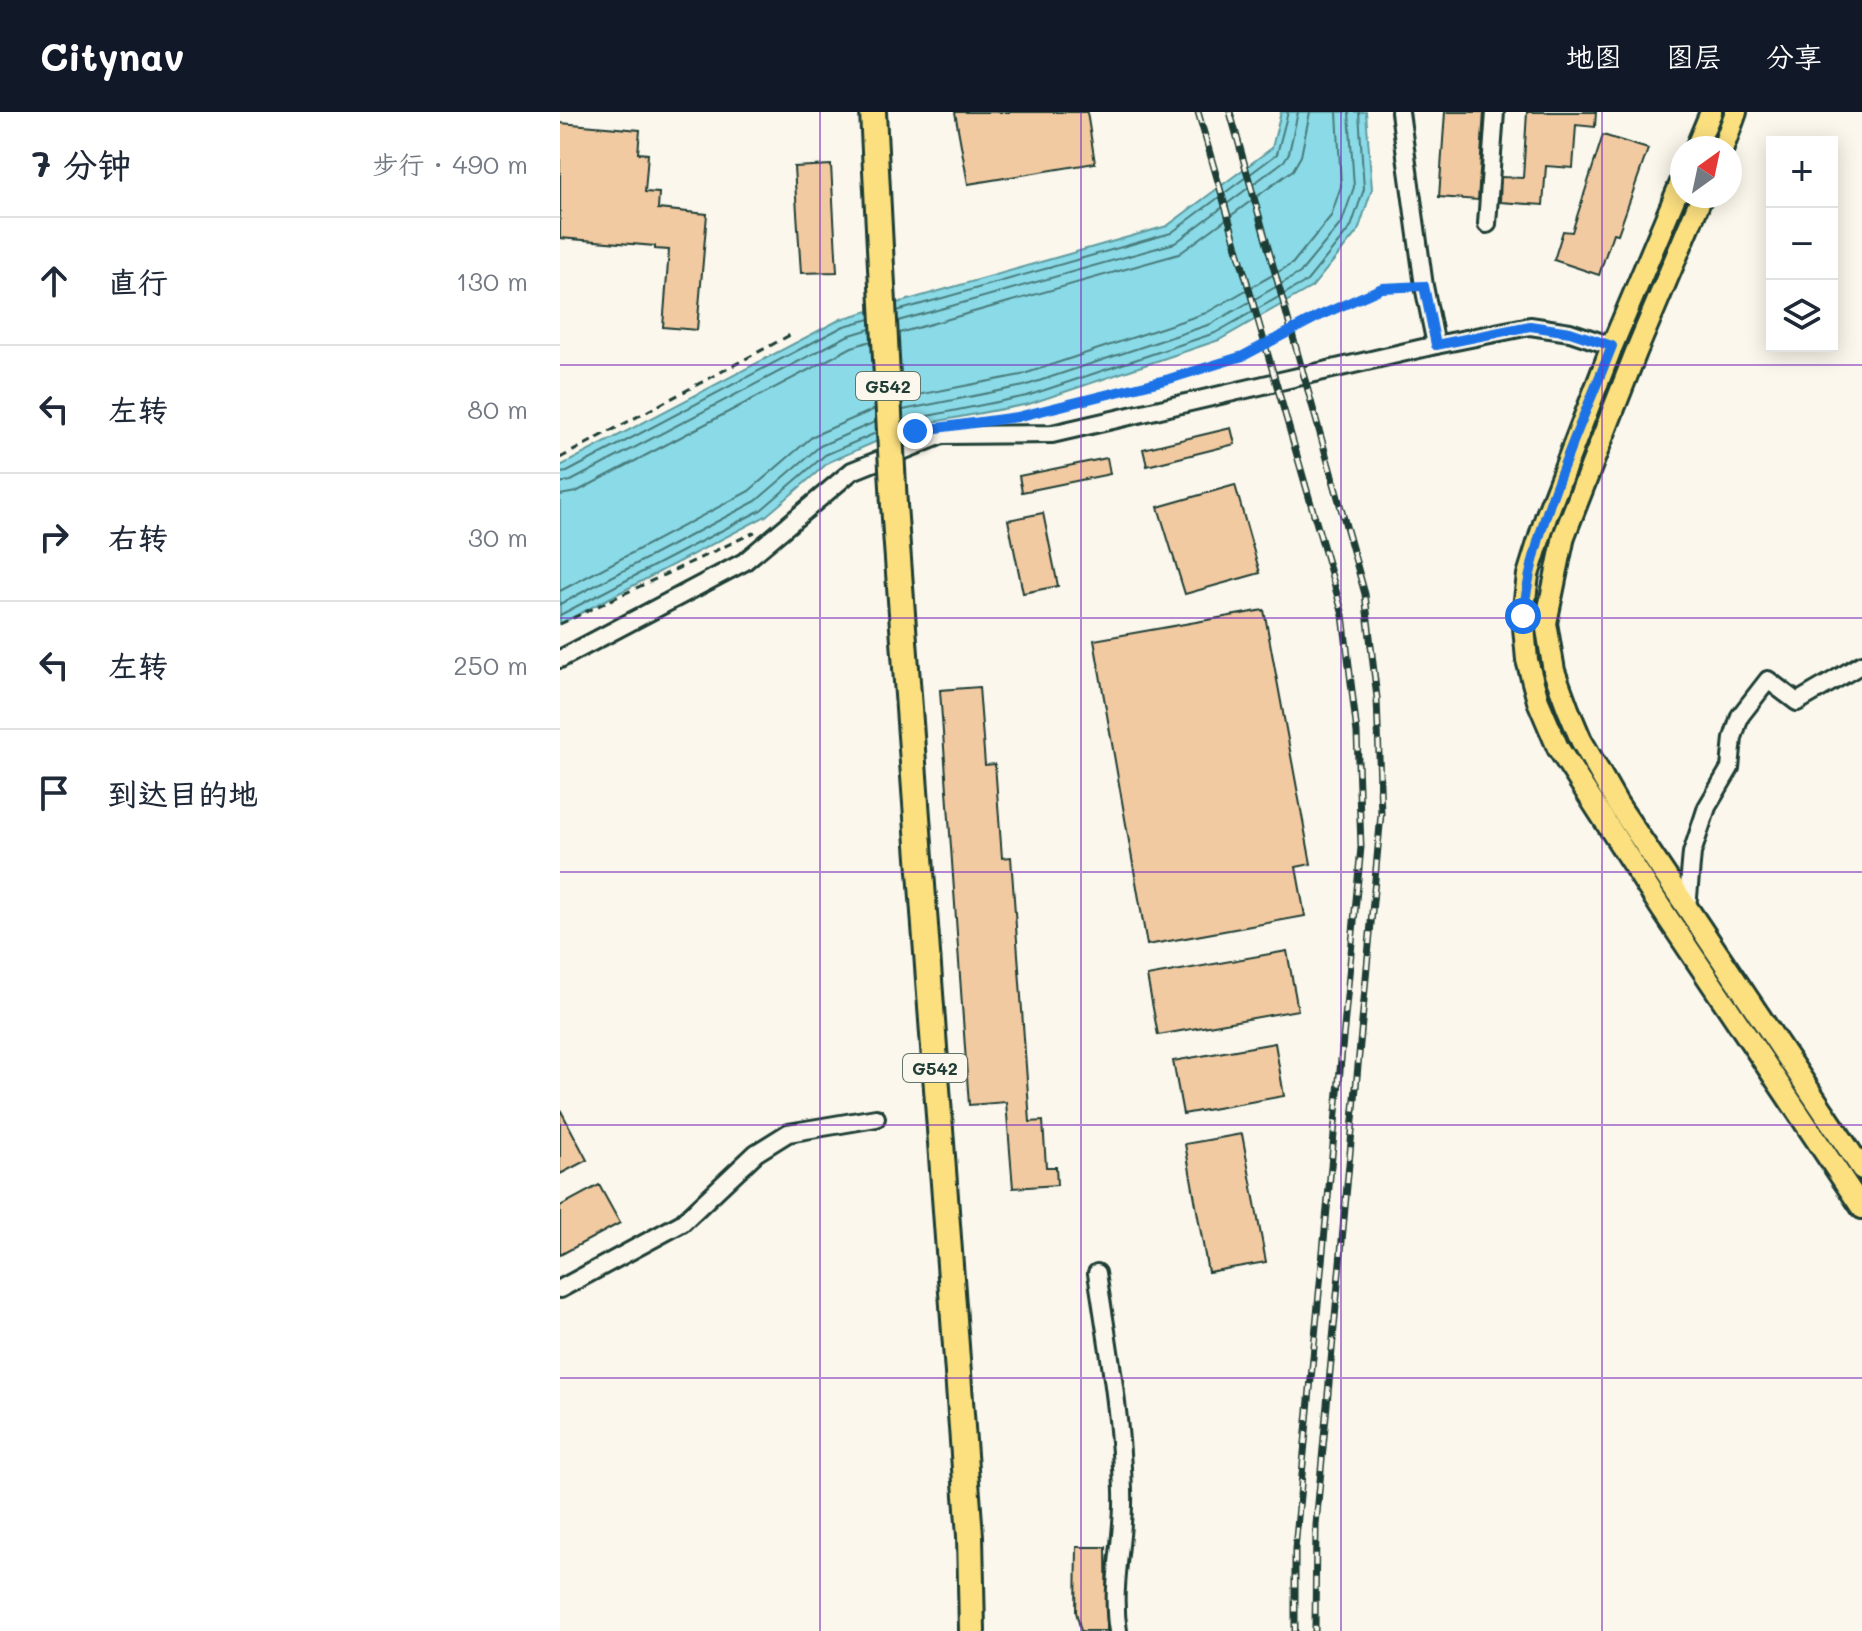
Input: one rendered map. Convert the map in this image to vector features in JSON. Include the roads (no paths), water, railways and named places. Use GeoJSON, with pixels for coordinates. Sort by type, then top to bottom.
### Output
{"type":"FeatureCollection","features":[{"type":"Feature","properties":{"kind":"highway","name":"G542"},"geometry":{"type":"LineString","coordinates":[[873,112],[894,505],[970,1536],[972,1631]]}},
{"type":"Feature","properties":{"kind":"highway","name":"G542"},"geometry":{"type":"LineString","coordinates":[[881,267],[882,112]]}},
{"type":"Feature","properties":{"kind":"main road"},"geometry":{"type":"LineString","coordinates":[[1701,136],[1711,112]]}},
{"type":"Feature","properties":{"kind":"main road"},"geometry":{"type":"LineString","coordinates":[[1727,136],[1736,112]]}},
{"type":"Feature","properties":{"kind":"main road"},"geometry":{"type":"LineString","coordinates":[[1670,208],[1612,346],[1546,517],[1528,575],[1523,616],[1527,660],[1538,701],[1558,748],[1862,1208]]}},
{"type":"Feature","properties":{"kind":"main road"},"geometry":{"type":"LineString","coordinates":[[1697,208],[1564,536],[1546,623],[1554,671],[1581,740],[1617,803],[1862,1169]]}},
{"type":"Feature","properties":{"kind":"street"},"geometry":{"type":"LineString","coordinates":[[1400,112],[1424,286],[1436,345]]}},
{"type":"Feature","properties":{"kind":"street"},"geometry":{"type":"LineString","coordinates":[[1487,224],[1495,112]]}},
{"type":"Feature","properties":{"kind":"street"},"geometry":{"type":"LineString","coordinates":[[560,659],[744,562],[852,471],[942,435],[1052,434],[1530,326],[1570,332],[1612,346]]}},
{"type":"Feature","properties":{"kind":"street"},"geometry":{"type":"LineString","coordinates":[[1687,908],[1692,853],[1707,807],[1730,768],[1733,738],[1740,716],[1768,680],[1797,702],[1862,664]]}},
{"type":"Feature","properties":{"kind":"street"},"geometry":{"type":"LineString","coordinates":[[560,1289],[682,1223],[756,1153],[788,1133],[876,1118]]}},
{"type":"Feature","properties":{"kind":"street"},"geometry":{"type":"LineString","coordinates":[[1097,1273],[1118,1406],[1124,1495],[1114,1605],[1118,1631]]}},
{"type":"Feature","properties":{"kind":"water"},"geometry":{"type":"Polygon","coordinates":[[[1281,112],[1366,112],[1372,189],[1358,231],[1312,287],[1219,340],[1029,404],[912,426],[829,462],[766,516],[560,624],[560,466],[841,319],[1167,226],[1272,148],[1281,112]]]}},
{"type":"Feature","properties":{"kind":"railway"},"geometry":{"type":"LineString","coordinates":[[1198,112],[1343,615],[1357,733],[1361,847],[1295,1549],[1295,1631]]}},
{"type":"Feature","properties":{"kind":"railway"},"geometry":{"type":"LineString","coordinates":[[1230,112],[1365,594],[1377,698],[1381,814],[1316,1525],[1315,1631]]}}]}
